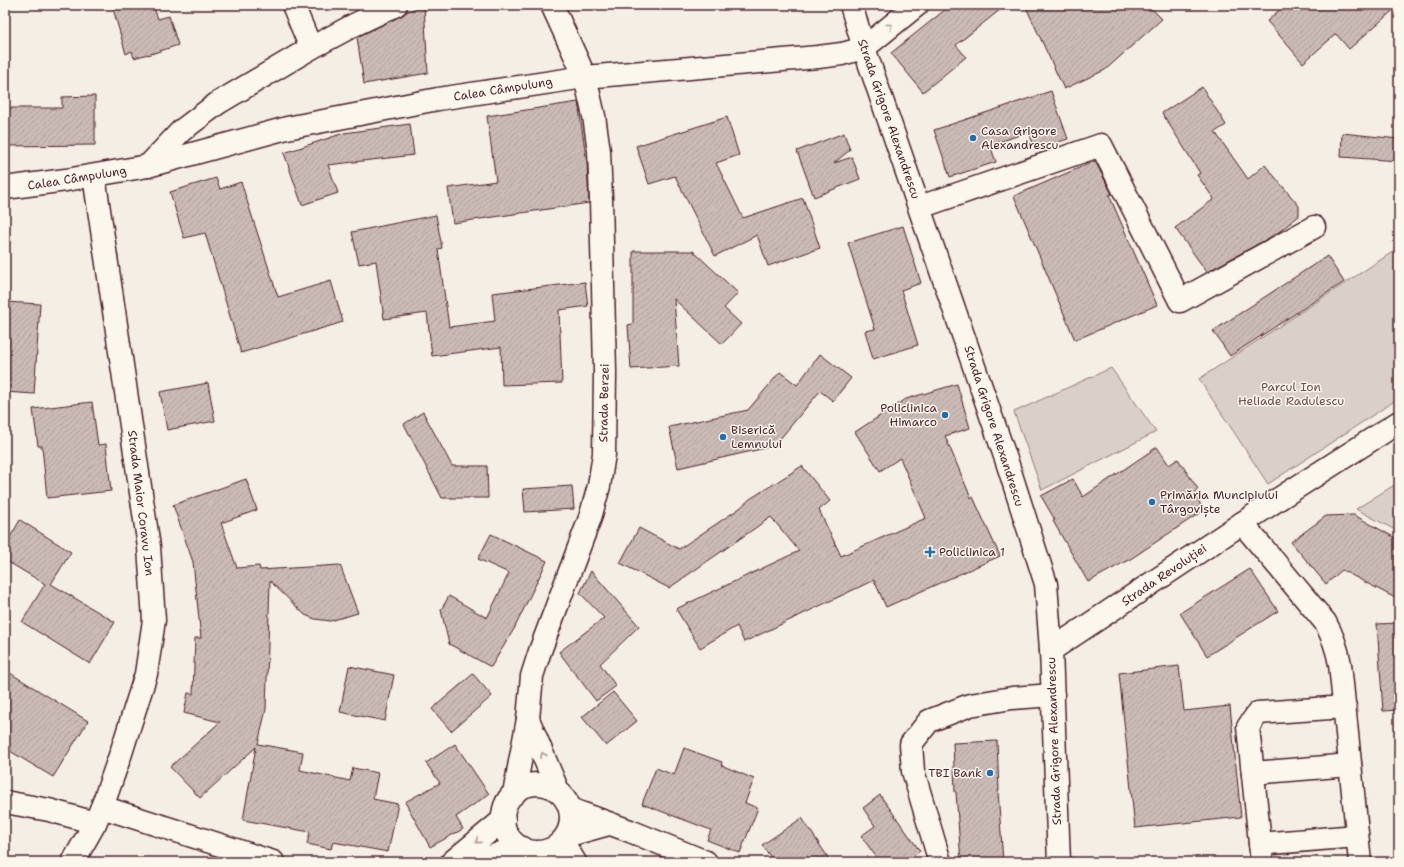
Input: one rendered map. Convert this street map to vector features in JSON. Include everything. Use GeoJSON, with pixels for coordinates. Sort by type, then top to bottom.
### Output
{"type":"FeatureCollection","features":[{"type":"Feature","properties":{"kind":"street"},"geometry":{"type":"LineString","coordinates":[[293,5],[310,48]]}},
{"type":"Feature","properties":{"kind":"street"},"geometry":{"type":"LineString","coordinates":[[148,166],[181,131],[218,103],[310,48],[396,5]]}},
{"type":"Feature","properties":{"kind":"street","name":"Strada Berzei"},"geometry":{"type":"LineString","coordinates":[[514,794],[528,719],[532,676],[590,518],[599,486],[604,454],[605,372],[601,199],[594,116],[585,77],[552,5]]}},
{"type":"Feature","properties":{"kind":"street","name":"Strada Grigore Alexandrescu"},"geometry":{"type":"LineString","coordinates":[[851,5],[864,48],[1006,458],[1046,584],[1051,650],[1059,862]]}},
{"type":"Feature","properties":{"kind":"street"},"geometry":{"type":"LineString","coordinates":[[864,48],[917,5]]}},
{"type":"Feature","properties":{"kind":"street","name":"Calea Câmpulung"},"geometry":{"type":"LineString","coordinates":[[5,188],[94,176],[148,166],[245,139],[318,121],[438,99],[585,77],[818,58],[864,48]]}},
{"type":"Feature","properties":{"kind":"street"},"geometry":{"type":"LineString","coordinates":[[920,207],[1101,145],[1180,301],[1314,227]]}},
{"type":"Feature","properties":{"kind":"street","name":"Strada Maior Coravu Ion"},"geometry":{"type":"LineString","coordinates":[[73,862],[98,815],[121,753],[146,674],[154,620],[149,547],[94,176]]}},
{"type":"Feature","properties":{"kind":"street","name":"Strada Revoluției"},"geometry":{"type":"LineString","coordinates":[[1051,650],[1277,500],[1399,422]]}},
{"type":"Feature","properties":{"kind":"street"},"geometry":{"type":"LineString","coordinates":[[1242,523],[1325,622],[1337,649],[1340,664],[1360,862]]}},
{"type":"Feature","properties":{"kind":"street"},"geometry":{"type":"LineString","coordinates":[[940,862],[913,771],[911,744],[929,721],[970,705],[1012,698],[1053,694]]}},
{"type":"Feature","properties":{"kind":"street"},"geometry":{"type":"LineString","coordinates":[[1344,707],[1258,713],[1248,727],[1261,853],[1357,836]]}},
{"type":"Feature","properties":{"kind":"street","name":"Strada Berzei"},"geometry":{"type":"LineString","coordinates":[[528,719],[564,800]]}},
{"type":"Feature","properties":{"kind":"street"},"geometry":{"type":"LineString","coordinates":[[1253,773],[1350,765]]}},
{"type":"Feature","properties":{"kind":"street"},"geometry":{"type":"LineString","coordinates":[[609,824],[564,839],[545,851],[534,852],[516,844],[508,835],[504,819],[506,805],[514,794],[524,787],[537,784],[550,787],[564,800],[609,824],[706,862]]}},
{"type":"Feature","properties":{"kind":"street"},"geometry":{"type":"LineString","coordinates":[[564,800],[570,825],[564,839],[575,862]]}},
{"type":"Feature","properties":{"kind":"street"},"geometry":{"type":"LineString","coordinates":[[5,802],[49,810],[98,815],[273,862]]}},
{"type":"Feature","properties":{"kind":"street"},"geometry":{"type":"LineString","coordinates":[[452,862],[504,819]]}},
{"type":"Feature","properties":{"kind":"street"},"geometry":{"type":"LineString","coordinates":[[478,862],[501,853],[523,848]]}},
{"type":"Feature","properties":{"kind":"green space","name":"Parcul Ion Heliade Radulescu"},"geometry":{"type":"Polygon","coordinates":[[[1394,251],[1399,251],[1399,398],[1268,484],[1199,379],[1394,251]]]}},
{"type":"Feature","properties":{"kind":"green space"},"geometry":{"type":"Polygon","coordinates":[[[1111,368],[1156,432],[1042,490],[1014,412],[1111,368]]]}},
{"type":"Feature","properties":{"kind":"green space"},"geometry":{"type":"Polygon","coordinates":[[[1399,482],[1399,532],[1356,509],[1399,482]]]}},
{"type":"Feature","properties":{"kind":"building"},"geometry":{"type":"Polygon","coordinates":[[[112,5],[153,5],[158,19],[169,16],[178,45],[134,58],[132,51],[126,54],[112,5]]]}},
{"type":"Feature","properties":{"kind":"building"},"geometry":{"type":"Polygon","coordinates":[[[424,5],[428,73],[364,84],[357,37],[401,16],[406,12],[424,5]]]}},
{"type":"Feature","properties":{"kind":"building"},"geometry":{"type":"Polygon","coordinates":[[[951,5],[1006,5],[956,45],[966,57],[923,92],[891,53],[951,5]]]}},
{"type":"Feature","properties":{"kind":"building"},"geometry":{"type":"Polygon","coordinates":[[[1025,5],[1148,5],[1162,19],[1105,70],[1064,89],[1025,5]]]}},
{"type":"Feature","properties":{"kind":"building"},"geometry":{"type":"Polygon","coordinates":[[[1285,5],[1399,5],[1349,49],[1336,34],[1303,63],[1267,21],[1285,5]]]}},
{"type":"Feature","properties":{"kind":"building"},"geometry":{"type":"Polygon","coordinates":[[[1202,87],[1226,125],[1215,132],[1248,179],[1265,165],[1299,206],[1299,216],[1276,234],[1207,272],[1175,228],[1214,199],[1197,175],[1200,173],[1162,113],[1202,87]]]}},
{"type":"Feature","properties":{"kind":"building","name":"Casa Grigore Alexandrescu"},"geometry":{"type":"Polygon","coordinates":[[[1051,91],[1068,139],[1035,149],[1029,132],[990,145],[996,162],[950,177],[934,130],[1051,91]]]}},
{"type":"Feature","properties":{"kind":"building"},"geometry":{"type":"Polygon","coordinates":[[[95,96],[95,145],[5,146],[5,108],[62,108],[62,97],[95,96]]]}},
{"type":"Feature","properties":{"kind":"building"},"geometry":{"type":"Polygon","coordinates":[[[578,102],[587,163],[589,203],[453,223],[448,188],[496,181],[487,116],[578,102]]]}},
{"type":"Feature","properties":{"kind":"building"},"geometry":{"type":"Polygon","coordinates":[[[727,117],[739,155],[716,163],[743,218],[803,198],[820,248],[768,266],[757,235],[715,256],[675,176],[649,184],[636,146],[727,117]]]}},
{"type":"Feature","properties":{"kind":"building"},"geometry":{"type":"Polygon","coordinates":[[[410,124],[414,155],[328,165],[338,193],[302,205],[284,153],[344,133],[410,124]]]}},
{"type":"Feature","properties":{"kind":"building"},"geometry":{"type":"Polygon","coordinates":[[[844,133],[850,150],[834,163],[852,157],[860,179],[814,197],[797,151],[844,133]]]}},
{"type":"Feature","properties":{"kind":"building"},"geometry":{"type":"Polygon","coordinates":[[[1342,133],[1399,139],[1399,161],[1341,157],[1342,133]]]}},
{"type":"Feature","properties":{"kind":"building"},"geometry":{"type":"Polygon","coordinates":[[[1095,161],[1112,194],[1109,195],[1157,305],[1075,340],[1014,196],[1095,161]]]}},
{"type":"Feature","properties":{"kind":"building"},"geometry":{"type":"Polygon","coordinates":[[[216,178],[220,189],[241,182],[278,297],[331,281],[343,322],[241,353],[205,233],[184,238],[170,192],[216,178]]]}},
{"type":"Feature","properties":{"kind":"building"},"geometry":{"type":"Polygon","coordinates":[[[436,215],[442,248],[438,249],[449,327],[495,321],[492,293],[585,282],[588,306],[559,310],[562,383],[502,385],[501,347],[432,356],[427,313],[384,319],[376,261],[359,264],[352,232],[436,215]]]}},
{"type":"Feature","properties":{"kind":"building"},"geometry":{"type":"Polygon","coordinates":[[[903,226],[921,283],[901,290],[918,345],[873,359],[865,331],[875,329],[848,243],[903,226]]]}},
{"type":"Feature","properties":{"kind":"building"},"geometry":{"type":"Polygon","coordinates":[[[633,251],[693,251],[738,293],[724,308],[741,324],[722,344],[674,299],[679,366],[631,369],[628,325],[633,324],[633,251]]]}},
{"type":"Feature","properties":{"kind":"building"},"geometry":{"type":"Polygon","coordinates":[[[1327,256],[1344,282],[1230,356],[1213,331],[1327,256]]]}},
{"type":"Feature","properties":{"kind":"building"},"geometry":{"type":"Polygon","coordinates":[[[5,302],[40,304],[34,394],[5,392],[5,302]]]}},
{"type":"Feature","properties":{"kind":"building"},"geometry":{"type":"Polygon","coordinates":[[[820,354],[851,378],[833,401],[820,391],[774,446],[678,468],[669,427],[748,410],[780,372],[797,385],[820,354]]]}},
{"type":"Feature","properties":{"kind":"building"},"geometry":{"type":"Polygon","coordinates":[[[208,383],[215,421],[167,430],[160,392],[208,383]]]}},
{"type":"Feature","properties":{"kind":"building"},"geometry":{"type":"Polygon","coordinates":[[[957,384],[970,428],[945,436],[971,498],[973,497],[1000,556],[886,607],[874,580],[744,642],[737,626],[700,648],[676,609],[799,551],[771,517],[669,588],[620,563],[639,528],[679,549],[740,508],[750,499],[802,466],[830,501],[819,510],[841,556],[926,518],[900,458],[880,471],[855,432],[906,399],[957,384]]]}},
{"type":"Feature","properties":{"kind":"building"},"geometry":{"type":"Polygon","coordinates":[[[92,402],[98,445],[106,444],[111,491],[47,498],[42,446],[38,446],[33,409],[92,402]]]}},
{"type":"Feature","properties":{"kind":"building"},"geometry":{"type":"Polygon","coordinates":[[[423,412],[452,466],[487,466],[488,498],[442,498],[404,424],[423,412]]]}},
{"type":"Feature","properties":{"kind":"building"},"geometry":{"type":"Polygon","coordinates":[[[1157,447],[1169,465],[1178,459],[1198,489],[1194,494],[1204,510],[1132,558],[1088,582],[1053,521],[1055,520],[1041,496],[1073,479],[1083,497],[1157,447]]]}},
{"type":"Feature","properties":{"kind":"building"},"geometry":{"type":"Polygon","coordinates":[[[246,479],[257,510],[221,523],[237,568],[259,566],[260,570],[340,565],[358,613],[330,621],[315,619],[305,615],[270,581],[266,709],[258,744],[303,752],[300,770],[350,781],[353,768],[378,773],[373,799],[398,804],[388,852],[333,842],[331,849],[307,844],[310,832],[243,820],[256,747],[200,798],[170,767],[220,722],[184,713],[188,693],[193,694],[195,638],[201,638],[193,562],[173,505],[246,479]]]}},
{"type":"Feature","properties":{"kind":"building"},"geometry":{"type":"Polygon","coordinates":[[[572,486],[574,509],[525,512],[523,489],[572,486]]]}},
{"type":"Feature","properties":{"kind":"building"},"geometry":{"type":"Polygon","coordinates":[[[1354,515],[1399,540],[1399,600],[1342,570],[1326,584],[1291,542],[1326,516],[1354,515]]]}},
{"type":"Feature","properties":{"kind":"building"},"geometry":{"type":"Polygon","coordinates":[[[20,520],[71,552],[51,584],[115,622],[90,664],[22,622],[45,584],[5,560],[5,546],[20,520]]]}},
{"type":"Feature","properties":{"kind":"building"},"geometry":{"type":"Polygon","coordinates":[[[491,534],[547,561],[514,629],[491,667],[449,644],[441,610],[449,596],[487,618],[509,573],[478,559],[491,534]]]}},
{"type":"Feature","properties":{"kind":"building"},"geometry":{"type":"Polygon","coordinates":[[[1250,569],[1278,611],[1207,656],[1180,613],[1250,569]]]}},
{"type":"Feature","properties":{"kind":"building"},"geometry":{"type":"Polygon","coordinates":[[[591,571],[639,626],[600,664],[616,686],[596,701],[559,652],[604,618],[580,593],[591,571]]]}},
{"type":"Feature","properties":{"kind":"building"},"geometry":{"type":"Polygon","coordinates":[[[1399,623],[1399,710],[1383,711],[1377,624],[1399,623]]]}},
{"type":"Feature","properties":{"kind":"building"},"geometry":{"type":"Polygon","coordinates":[[[349,666],[394,675],[385,721],[340,712],[349,666]]]}},
{"type":"Feature","properties":{"kind":"building"},"geometry":{"type":"Polygon","coordinates":[[[1179,666],[1184,711],[1230,706],[1241,817],[1135,828],[1119,673],[1179,666]]]}},
{"type":"Feature","properties":{"kind":"building"},"geometry":{"type":"Polygon","coordinates":[[[5,670],[88,721],[53,777],[5,748],[5,670]]]}},
{"type":"Feature","properties":{"kind":"building"},"geometry":{"type":"Polygon","coordinates":[[[473,674],[492,696],[451,731],[432,709],[473,674]]]}},
{"type":"Feature","properties":{"kind":"building"},"geometry":{"type":"Polygon","coordinates":[[[613,692],[637,721],[606,746],[582,717],[613,692]]]}},
{"type":"Feature","properties":{"kind":"building"},"geometry":{"type":"Polygon","coordinates":[[[997,741],[998,791],[1003,862],[961,862],[955,792],[953,743],[997,741]]]}},
{"type":"Feature","properties":{"kind":"building"},"geometry":{"type":"Polygon","coordinates":[[[455,744],[489,794],[456,817],[463,829],[430,847],[405,802],[440,783],[426,763],[455,744]]]}},
{"type":"Feature","properties":{"kind":"building"},"geometry":{"type":"Polygon","coordinates":[[[684,748],[722,762],[721,765],[754,779],[745,803],[758,808],[740,853],[707,840],[711,830],[642,804],[656,768],[674,775],[684,748]]]}},
{"type":"Feature","properties":{"kind":"building"},"geometry":{"type":"Polygon","coordinates":[[[880,795],[920,851],[905,862],[880,862],[861,836],[875,826],[863,808],[880,795]]]}},
{"type":"Feature","properties":{"kind":"building"},"geometry":{"type":"Polygon","coordinates":[[[802,818],[831,862],[774,862],[762,845],[802,818]]]}},
{"type":"Feature","properties":{"kind":"place","name":"Casa Grigore Alexandrescu"},"geometry":{"type":"Point","coordinates":[973,138]}},
{"type":"Feature","properties":{"kind":"place","name":"Policlinica Himarco"},"geometry":{"type":"Point","coordinates":[945,415]}},
{"type":"Feature","properties":{"kind":"place","name":"Biserică Lemnului"},"geometry":{"type":"Point","coordinates":[723,437]}},
{"type":"Feature","properties":{"kind":"place","name":"Primăria Muncipiului Târgoviște"},"geometry":{"type":"Point","coordinates":[1152,502]}},
{"type":"Feature","properties":{"kind":"place","name":"Policlinica 1"},"geometry":{"type":"Point","coordinates":[930,552]}},
{"type":"Feature","properties":{"kind":"place","name":"TBI Bank"},"geometry":{"type":"Point","coordinates":[990,773]}}]}
